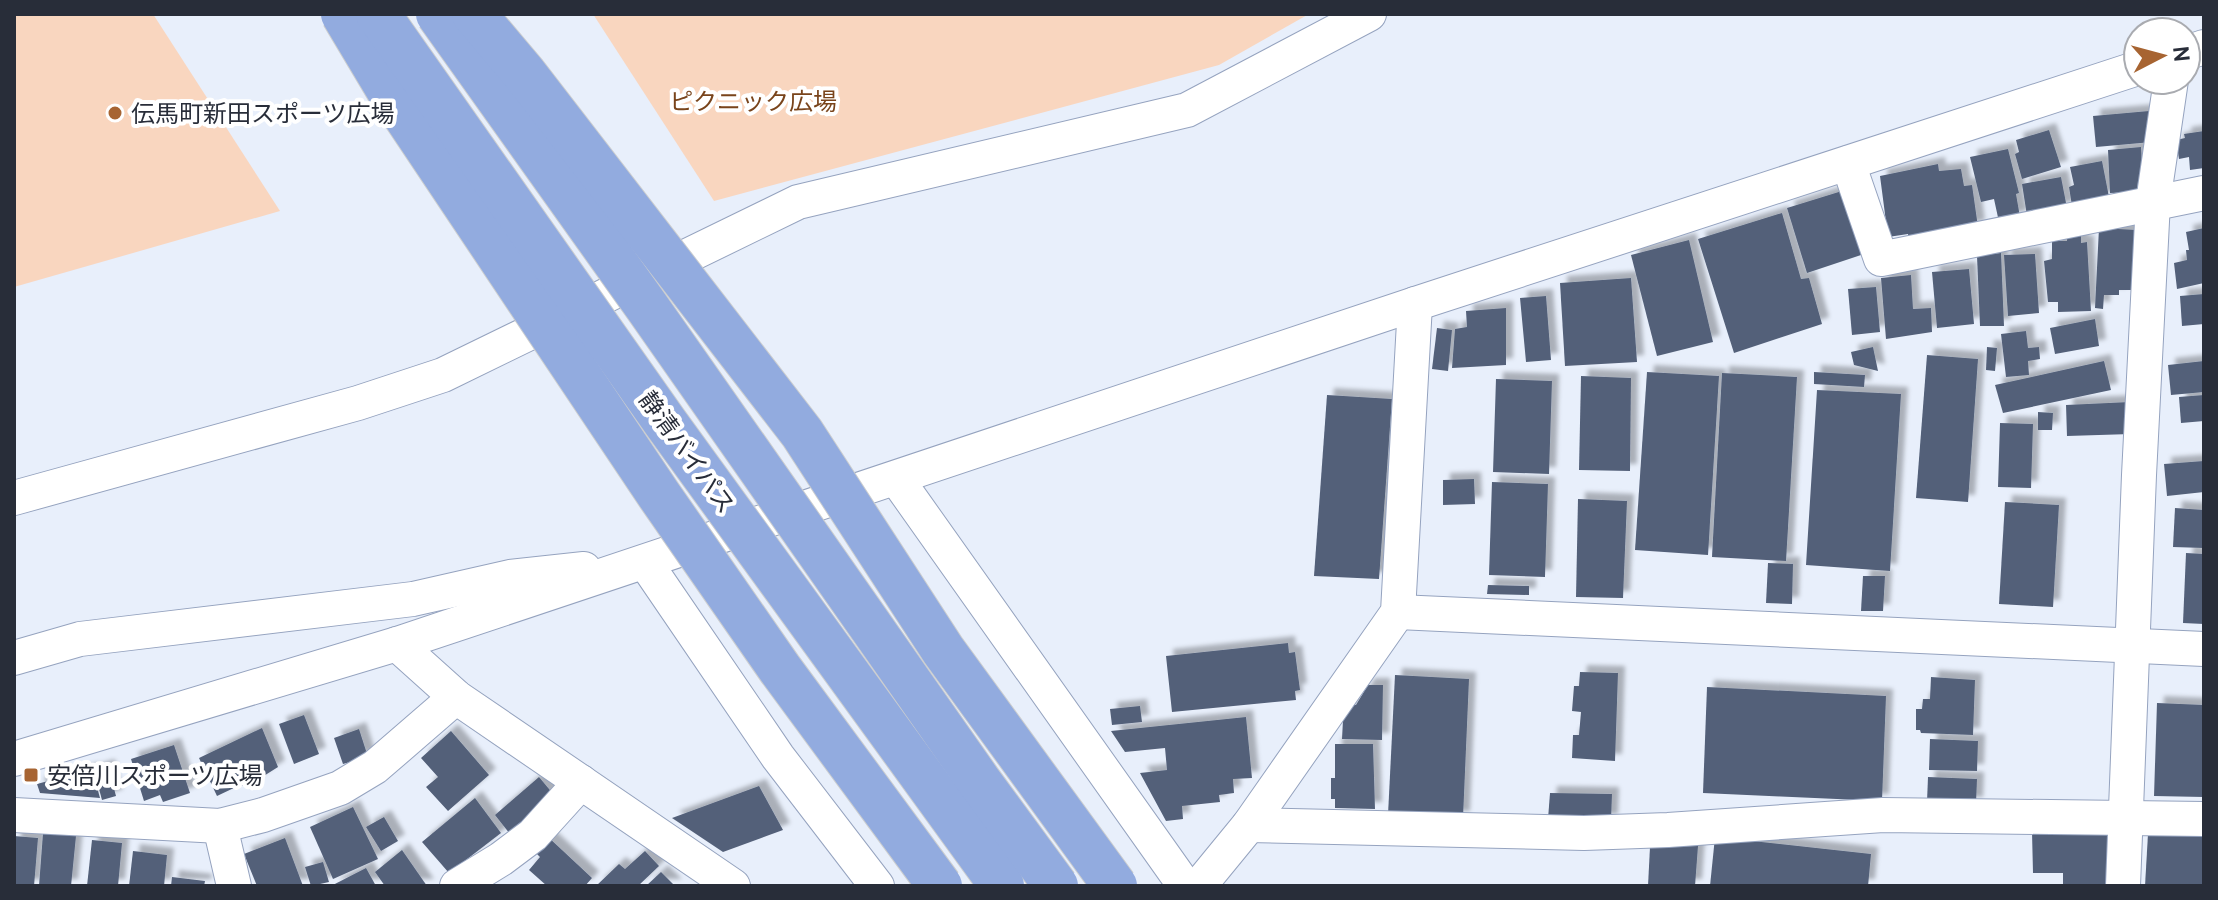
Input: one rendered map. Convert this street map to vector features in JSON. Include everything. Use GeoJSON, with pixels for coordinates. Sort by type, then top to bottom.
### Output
{"type":"FeatureCollection","features":[{"type":"Feature","properties":{"kind":"highway"},"geometry":{"type":"LineString","coordinates":[[343,14],[392,96],[668,507],[780,669],[940,886]]}},
{"type":"Feature","properties":{"kind":"highway","name":"静清バイパス"},"geometry":{"type":"LineString","coordinates":[[378,14],[665,422],[1002,886]]}},
{"type":"Feature","properties":{"kind":"highway","name":"静清バイパス"},"geometry":{"type":"LineString","coordinates":[[438,14],[1056,886]]}},
{"type":"Feature","properties":{"kind":"highway"},"geometry":{"type":"LineString","coordinates":[[474,14],[524,73],[802,433],[943,650],[1115,886]]}},
{"type":"Feature","properties":{"kind":"street"},"geometry":{"type":"LineString","coordinates":[[14,498],[358,403],[443,375],[798,202],[1187,110],[1369,14]]}},
{"type":"Feature","properties":{"kind":"street"},"geometry":{"type":"LineString","coordinates":[[14,759],[397,644],[1415,304],[2122,73]]}},
{"type":"Feature","properties":{"kind":"street"},"geometry":{"type":"LineString","coordinates":[[2123,886],[2153,202],[2169,96]]}},
{"type":"Feature","properties":{"kind":"street"},"geometry":{"type":"LineString","coordinates":[[1848,163],[1881,259],[2204,193]]}},
{"type":"Feature","properties":{"kind":"street"},"geometry":{"type":"LineString","coordinates":[[1199,886],[1249,825],[1398,612],[1415,304]]}},
{"type":"Feature","properties":{"kind":"street"},"geometry":{"type":"LineString","coordinates":[[896,478],[1185,886]]}},
{"type":"Feature","properties":{"kind":"street"},"geometry":{"type":"LineString","coordinates":[[14,658],[80,639],[413,599],[551,571],[639,564]]}},
{"type":"Feature","properties":{"kind":"street"},"geometry":{"type":"LineString","coordinates":[[639,564],[778,757],[877,886]]}},
{"type":"Feature","properties":{"kind":"street"},"geometry":{"type":"LineString","coordinates":[[1398,612],[2204,649]]}},
{"type":"Feature","properties":{"kind":"street"},"geometry":{"type":"LineString","coordinates":[[397,644],[456,697],[581,782],[716,881]]}},
{"type":"Feature","properties":{"kind":"street"},"geometry":{"type":"LineString","coordinates":[[14,815],[220,826],[263,815],[340,788],[375,767],[456,697]]}},
{"type":"Feature","properties":{"kind":"street"},"geometry":{"type":"LineString","coordinates":[[457,886],[533,835],[581,782]]}},
{"type":"Feature","properties":{"kind":"street"},"geometry":{"type":"LineString","coordinates":[[1249,825],[1584,833],[1883,815],[2204,819]]}},
{"type":"Feature","properties":{"kind":"street"},"geometry":{"type":"LineString","coordinates":[[220,826],[234,886]]}},
{"type":"Feature","properties":{"kind":"green space","name":"伝馬町新田スポーツ広場"},"geometry":{"type":"Polygon","coordinates":[[[14,14],[153,14],[280,211],[14,287],[14,14]]]}},
{"type":"Feature","properties":{"kind":"green space","name":"ピクニック広場"},"geometry":{"type":"Polygon","coordinates":[[[593,14],[1309,14],[1219,65],[714,201],[593,14]]]}},
{"type":"Feature","properties":{"kind":"building"},"geometry":{"type":"Polygon","coordinates":[[[2149,111],[2152,142],[2096,147],[2093,116],[2149,111]]]}},
{"type":"Feature","properties":{"kind":"building"},"geometry":{"type":"Polygon","coordinates":[[[2049,130],[2061,167],[2022,179],[2015,154],[2019,152],[2016,140],[2049,130]]]}},
{"type":"Feature","properties":{"kind":"building"},"geometry":{"type":"Polygon","coordinates":[[[2204,131],[2204,168],[2190,170],[2189,157],[2179,159],[2176,140],[2185,138],[2184,134],[2204,131]]]}},
{"type":"Feature","properties":{"kind":"building"},"geometry":{"type":"Polygon","coordinates":[[[2141,147],[2143,182],[2138,182],[2137,192],[2110,193],[2108,150],[2141,147]]]}},
{"type":"Feature","properties":{"kind":"building"},"geometry":{"type":"Polygon","coordinates":[[[2008,149],[2019,193],[2016,194],[2020,217],[1999,222],[1994,199],[1981,202],[1970,157],[2008,149]]]}},
{"type":"Feature","properties":{"kind":"building"},"geometry":{"type":"Polygon","coordinates":[[[2102,161],[2109,197],[2072,206],[2069,187],[2074,185],[2070,167],[2102,161]]]}},
{"type":"Feature","properties":{"kind":"building"},"geometry":{"type":"Polygon","coordinates":[[[1938,164],[1939,171],[1961,169],[1964,186],[1972,185],[1978,227],[1909,239],[1908,234],[1888,237],[1880,176],[1938,164]]]}},
{"type":"Feature","properties":{"kind":"building"},"geometry":{"type":"Polygon","coordinates":[[[2061,177],[2067,208],[2027,216],[2022,184],[2061,177]]]}},
{"type":"Feature","properties":{"kind":"building"},"geometry":{"type":"Polygon","coordinates":[[[1842,191],[1861,255],[1807,273],[1787,208],[1842,191]]]}},
{"type":"Feature","properties":{"kind":"building"},"geometry":{"type":"Polygon","coordinates":[[[1782,213],[1801,279],[1809,278],[1822,324],[1734,353],[1698,239],[1782,213]]]}},
{"type":"Feature","properties":{"kind":"building"},"geometry":{"type":"Polygon","coordinates":[[[2099,228],[2137,230],[2135,290],[2119,290],[2119,295],[2104,295],[2103,309],[2095,308],[2099,228]]]}},
{"type":"Feature","properties":{"kind":"building"},"geometry":{"type":"Polygon","coordinates":[[[2204,228],[2204,283],[2177,289],[2174,263],[2187,260],[2186,232],[2204,228]]]}},
{"type":"Feature","properties":{"kind":"building"},"geometry":{"type":"Polygon","coordinates":[[[2081,232],[2081,243],[2087,242],[2091,311],[2058,312],[2058,302],[2048,302],[2044,261],[2052,259],[2052,241],[2067,241],[2067,235],[2081,232]]]}},
{"type":"Feature","properties":{"kind":"building"},"geometry":{"type":"Polygon","coordinates":[[[1689,240],[1713,342],[1657,356],[1631,255],[1689,240]]]}},
{"type":"Feature","properties":{"kind":"building"},"geometry":{"type":"Polygon","coordinates":[[[2001,253],[2004,326],[1980,326],[1977,256],[2001,253]]]}},
{"type":"Feature","properties":{"kind":"building"},"geometry":{"type":"Polygon","coordinates":[[[2035,254],[2039,313],[2008,316],[2004,255],[2035,254]]]}},
{"type":"Feature","properties":{"kind":"building"},"geometry":{"type":"Polygon","coordinates":[[[1969,269],[1974,324],[1937,328],[1932,272],[1969,269]]]}},
{"type":"Feature","properties":{"kind":"building"},"geometry":{"type":"Polygon","coordinates":[[[1911,275],[1913,309],[1931,308],[1932,332],[1886,339],[1881,278],[1911,275]]]}},
{"type":"Feature","properties":{"kind":"building"},"geometry":{"type":"Polygon","coordinates":[[[1631,278],[1637,362],[1565,366],[1560,283],[1631,278]]]}},
{"type":"Feature","properties":{"kind":"building"},"geometry":{"type":"Polygon","coordinates":[[[1876,287],[1880,332],[1852,335],[1848,289],[1876,287]]]}},
{"type":"Feature","properties":{"kind":"building"},"geometry":{"type":"Polygon","coordinates":[[[2204,294],[2204,324],[2182,326],[2180,296],[2204,294]]]}},
{"type":"Feature","properties":{"kind":"building"},"geometry":{"type":"Polygon","coordinates":[[[1546,296],[1551,360],[1526,362],[1520,298],[1546,296]]]}},
{"type":"Feature","properties":{"kind":"building"},"geometry":{"type":"Polygon","coordinates":[[[1506,308],[1506,365],[1452,368],[1455,329],[1467,327],[1466,311],[1506,308]]]}},
{"type":"Feature","properties":{"kind":"building"},"geometry":{"type":"Polygon","coordinates":[[[2095,319],[2099,346],[2055,354],[2050,328],[2095,319]]]}},
{"type":"Feature","properties":{"kind":"building"},"geometry":{"type":"Polygon","coordinates":[[[1437,328],[1452,330],[1448,371],[1432,369],[1437,328]]]}},
{"type":"Feature","properties":{"kind":"building"},"geometry":{"type":"Polygon","coordinates":[[[2026,331],[2028,348],[2039,347],[2040,359],[2028,361],[2029,375],[2006,377],[2001,334],[2026,331]]]}},
{"type":"Feature","properties":{"kind":"building"},"geometry":{"type":"Polygon","coordinates":[[[1873,347],[1878,371],[1854,365],[1851,352],[1873,347]]]}},
{"type":"Feature","properties":{"kind":"building"},"geometry":{"type":"Polygon","coordinates":[[[1987,347],[1997,348],[1995,371],[1986,370],[1987,347]]]}},
{"type":"Feature","properties":{"kind":"building"},"geometry":{"type":"Polygon","coordinates":[[[1927,355],[1978,359],[1968,502],[1916,498],[1927,355]]]}},
{"type":"Feature","properties":{"kind":"building"},"geometry":{"type":"Polygon","coordinates":[[[2104,361],[2111,390],[2003,413],[1995,385],[2104,361]]]}},
{"type":"Feature","properties":{"kind":"building"},"geometry":{"type":"Polygon","coordinates":[[[2204,361],[2204,392],[2171,395],[2168,365],[2204,361]]]}},
{"type":"Feature","properties":{"kind":"building"},"geometry":{"type":"Polygon","coordinates":[[[1647,372],[1719,376],[1708,555],[1635,550],[1647,372]]]}},
{"type":"Feature","properties":{"kind":"building"},"geometry":{"type":"Polygon","coordinates":[[[1814,372],[1865,375],[1864,387],[1814,384],[1814,372]]]}},
{"type":"Feature","properties":{"kind":"building"},"geometry":{"type":"Polygon","coordinates":[[[1722,373],[1797,377],[1786,561],[1712,557],[1722,373]]]}},
{"type":"Feature","properties":{"kind":"building"},"geometry":{"type":"Polygon","coordinates":[[[1581,376],[1631,378],[1630,471],[1579,470],[1581,376]]]}},
{"type":"Feature","properties":{"kind":"building"},"geometry":{"type":"Polygon","coordinates":[[[1496,379],[1552,381],[1549,474],[1493,472],[1496,379]]]}},
{"type":"Feature","properties":{"kind":"building"},"geometry":{"type":"Polygon","coordinates":[[[1817,390],[1901,394],[1890,571],[1806,565],[1817,390]]]}},
{"type":"Feature","properties":{"kind":"building"},"geometry":{"type":"Polygon","coordinates":[[[1327,395],[1392,399],[1379,579],[1314,576],[1327,395]]]}},
{"type":"Feature","properties":{"kind":"building"},"geometry":{"type":"Polygon","coordinates":[[[2204,395],[2204,421],[2181,423],[2179,397],[2204,395]]]}},
{"type":"Feature","properties":{"kind":"building"},"geometry":{"type":"Polygon","coordinates":[[[2130,402],[2131,434],[2067,436],[2066,405],[2130,402]]]}},
{"type":"Feature","properties":{"kind":"building"},"geometry":{"type":"Polygon","coordinates":[[[2038,412],[2053,413],[2052,430],[2038,430],[2038,412]]]}},
{"type":"Feature","properties":{"kind":"building"},"geometry":{"type":"Polygon","coordinates":[[[2000,423],[2033,424],[2031,488],[1998,487],[2000,423]]]}},
{"type":"Feature","properties":{"kind":"building"},"geometry":{"type":"Polygon","coordinates":[[[2204,461],[2204,492],[2167,496],[2164,464],[2204,461]]]}},
{"type":"Feature","properties":{"kind":"building"},"geometry":{"type":"Polygon","coordinates":[[[1474,479],[1475,504],[1443,505],[1443,480],[1474,479]]]}},
{"type":"Feature","properties":{"kind":"building"},"geometry":{"type":"Polygon","coordinates":[[[1492,482],[1548,484],[1545,577],[1489,575],[1492,482]]]}},
{"type":"Feature","properties":{"kind":"building"},"geometry":{"type":"Polygon","coordinates":[[[1578,499],[1627,501],[1623,598],[1576,597],[1578,499]]]}},
{"type":"Feature","properties":{"kind":"building"},"geometry":{"type":"Polygon","coordinates":[[[2005,502],[2059,505],[2053,607],[1999,604],[2005,502]]]}},
{"type":"Feature","properties":{"kind":"building"},"geometry":{"type":"Polygon","coordinates":[[[2175,508],[2204,510],[2204,548],[2173,547],[2175,508]]]}},
{"type":"Feature","properties":{"kind":"building"},"geometry":{"type":"Polygon","coordinates":[[[2186,553],[2204,554],[2204,624],[2183,623],[2186,553]]]}},
{"type":"Feature","properties":{"kind":"building"},"geometry":{"type":"Polygon","coordinates":[[[1768,563],[1793,564],[1792,604],[1766,603],[1768,563]]]}},
{"type":"Feature","properties":{"kind":"building"},"geometry":{"type":"Polygon","coordinates":[[[1863,576],[1885,576],[1883,611],[1861,611],[1863,576]]]}},
{"type":"Feature","properties":{"kind":"building"},"geometry":{"type":"Polygon","coordinates":[[[1488,585],[1529,586],[1529,595],[1487,594],[1488,585]]]}},
{"type":"Feature","properties":{"kind":"building"},"geometry":{"type":"Polygon","coordinates":[[[1288,643],[1289,653],[1295,652],[1300,690],[1295,691],[1296,700],[1172,712],[1166,656],[1288,643]]]}},
{"type":"Feature","properties":{"kind":"building"},"geometry":{"type":"Polygon","coordinates":[[[1580,672],[1618,673],[1615,761],[1572,758],[1573,735],[1579,735],[1581,712],[1572,711],[1574,686],[1579,686],[1580,672]]]}},
{"type":"Feature","properties":{"kind":"building"},"geometry":{"type":"Polygon","coordinates":[[[1395,675],[1469,679],[1463,818],[1388,815],[1395,675]]]}},
{"type":"Feature","properties":{"kind":"building"},"geometry":{"type":"Polygon","coordinates":[[[1931,677],[1975,680],[1973,735],[1921,733],[1916,730],[1916,709],[1922,709],[1923,699],[1930,699],[1931,677]]]}},
{"type":"Feature","properties":{"kind":"building"},"geometry":{"type":"Polygon","coordinates":[[[1368,685],[1383,685],[1382,740],[1342,739],[1343,720],[1368,685]]]}},
{"type":"Feature","properties":{"kind":"building"},"geometry":{"type":"Polygon","coordinates":[[[1707,687],[1886,696],[1882,801],[1703,793],[1707,687]]]}},
{"type":"Feature","properties":{"kind":"building"},"geometry":{"type":"Polygon","coordinates":[[[2157,703],[2204,705],[2204,797],[2154,796],[2157,703]]]}},
{"type":"Feature","properties":{"kind":"building"},"geometry":{"type":"Polygon","coordinates":[[[1140,706],[1142,722],[1112,725],[1110,709],[1140,706]]]}},
{"type":"Feature","properties":{"kind":"building"},"geometry":{"type":"Polygon","coordinates":[[[304,715],[319,754],[294,764],[279,724],[304,715]]]}},
{"type":"Feature","properties":{"kind":"building"},"geometry":{"type":"Polygon","coordinates":[[[1246,717],[1252,778],[1233,779],[1234,793],[1219,795],[1220,802],[1182,806],[1183,819],[1166,821],[1140,773],[1167,770],[1165,748],[1125,752],[1111,731],[1246,717]]]}},
{"type":"Feature","properties":{"kind":"building"},"geometry":{"type":"Polygon","coordinates":[[[262,728],[278,767],[251,784],[238,786],[217,796],[199,758],[262,728]]]}},
{"type":"Feature","properties":{"kind":"building"},"geometry":{"type":"Polygon","coordinates":[[[359,729],[368,757],[343,764],[334,738],[359,729]]]}},
{"type":"Feature","properties":{"kind":"building"},"geometry":{"type":"Polygon","coordinates":[[[451,731],[489,775],[448,811],[426,787],[438,777],[421,758],[451,731]]]}},
{"type":"Feature","properties":{"kind":"building"},"geometry":{"type":"Polygon","coordinates":[[[1930,739],[1978,741],[1977,771],[1929,770],[1930,739]]]}},
{"type":"Feature","properties":{"kind":"building"},"geometry":{"type":"Polygon","coordinates":[[[1335,744],[1373,744],[1375,809],[1335,808],[1335,799],[1331,799],[1331,778],[1335,778],[1335,744]]]}},
{"type":"Feature","properties":{"kind":"building"},"geometry":{"type":"Polygon","coordinates":[[[174,745],[190,793],[163,802],[160,795],[144,801],[131,759],[174,745]]]}},
{"type":"Feature","properties":{"kind":"building"},"geometry":{"type":"Polygon","coordinates":[[[108,766],[116,796],[102,800],[94,770],[108,766]]]}},
{"type":"Feature","properties":{"kind":"building"},"geometry":{"type":"Polygon","coordinates":[[[92,769],[100,798],[40,793],[37,784],[92,769]]]}},
{"type":"Feature","properties":{"kind":"building"},"geometry":{"type":"Polygon","coordinates":[[[539,777],[554,795],[510,834],[495,815],[539,777]]]}},
{"type":"Feature","properties":{"kind":"building"},"geometry":{"type":"Polygon","coordinates":[[[1928,777],[1977,779],[1976,804],[1927,802],[1928,777]]]}},
{"type":"Feature","properties":{"kind":"building"},"geometry":{"type":"Polygon","coordinates":[[[759,786],[783,830],[723,852],[672,818],[759,786]]]}},
{"type":"Feature","properties":{"kind":"building"},"geometry":{"type":"Polygon","coordinates":[[[1550,793],[1612,794],[1611,821],[1548,819],[1550,793]]]}},
{"type":"Feature","properties":{"kind":"building"},"geometry":{"type":"Polygon","coordinates":[[[475,798],[501,833],[449,873],[422,842],[475,798]]]}},
{"type":"Feature","properties":{"kind":"building"},"geometry":{"type":"Polygon","coordinates":[[[353,807],[378,859],[333,879],[310,827],[353,807]]]}},
{"type":"Feature","properties":{"kind":"building"},"geometry":{"type":"Polygon","coordinates":[[[384,817],[398,841],[381,851],[366,827],[384,817]]]}},
{"type":"Feature","properties":{"kind":"building"},"geometry":{"type":"Polygon","coordinates":[[[2032,832],[2109,832],[2109,886],[2063,886],[2063,873],[2033,873],[2032,832]]]}},
{"type":"Feature","properties":{"kind":"building"},"geometry":{"type":"Polygon","coordinates":[[[43,833],[76,836],[71,886],[39,886],[43,833]]]}},
{"type":"Feature","properties":{"kind":"building"},"geometry":{"type":"Polygon","coordinates":[[[2148,834],[2204,836],[2204,886],[2145,886],[2148,834]]]}},
{"type":"Feature","properties":{"kind":"building"},"geometry":{"type":"Polygon","coordinates":[[[14,836],[38,838],[34,886],[14,886],[14,836]]]}},
{"type":"Feature","properties":{"kind":"building"},"geometry":{"type":"Polygon","coordinates":[[[547,836],[592,878],[585,886],[547,886],[529,870],[540,857],[534,851],[547,836]]]}},
{"type":"Feature","properties":{"kind":"building"},"geometry":{"type":"Polygon","coordinates":[[[1715,837],[1871,854],[1868,886],[1710,886],[1715,837]]]}},
{"type":"Feature","properties":{"kind":"building"},"geometry":{"type":"Polygon","coordinates":[[[285,838],[303,886],[257,886],[244,854],[285,838]]]}},
{"type":"Feature","properties":{"kind":"building"},"geometry":{"type":"Polygon","coordinates":[[[92,840],[122,843],[118,886],[87,886],[92,840]]]}},
{"type":"Feature","properties":{"kind":"building"},"geometry":{"type":"Polygon","coordinates":[[[1698,846],[1695,886],[1648,886],[1650,847],[1698,846]]]}},
{"type":"Feature","properties":{"kind":"building"},"geometry":{"type":"Polygon","coordinates":[[[402,850],[427,886],[385,886],[375,872],[402,850]]]}},
{"type":"Feature","properties":{"kind":"building"},"geometry":{"type":"Polygon","coordinates":[[[133,851],[167,855],[164,886],[129,886],[133,851]]]}},
{"type":"Feature","properties":{"kind":"building"},"geometry":{"type":"Polygon","coordinates":[[[645,851],[659,866],[638,886],[596,886],[619,864],[625,869],[645,851]]]}},
{"type":"Feature","properties":{"kind":"building"},"geometry":{"type":"Polygon","coordinates":[[[323,862],[329,882],[311,886],[305,867],[323,862]]]}},
{"type":"Feature","properties":{"kind":"building"},"geometry":{"type":"Polygon","coordinates":[[[366,868],[376,886],[331,886],[366,868]]]}},
{"type":"Feature","properties":{"kind":"building"},"geometry":{"type":"Polygon","coordinates":[[[661,872],[675,886],[646,886],[661,872]]]}},
{"type":"Feature","properties":{"kind":"building"},"geometry":{"type":"Polygon","coordinates":[[[172,877],[205,881],[204,886],[171,886],[172,877]]]}},
{"type":"Feature","properties":{"kind":"place","name":"伝馬町新田スポーツ広場"},"geometry":{"type":"Point","coordinates":[115,113]}},
{"type":"Feature","properties":{"kind":"place","name":"安倍川スポーツ広場"},"geometry":{"type":"Point","coordinates":[31,775]}}]}
